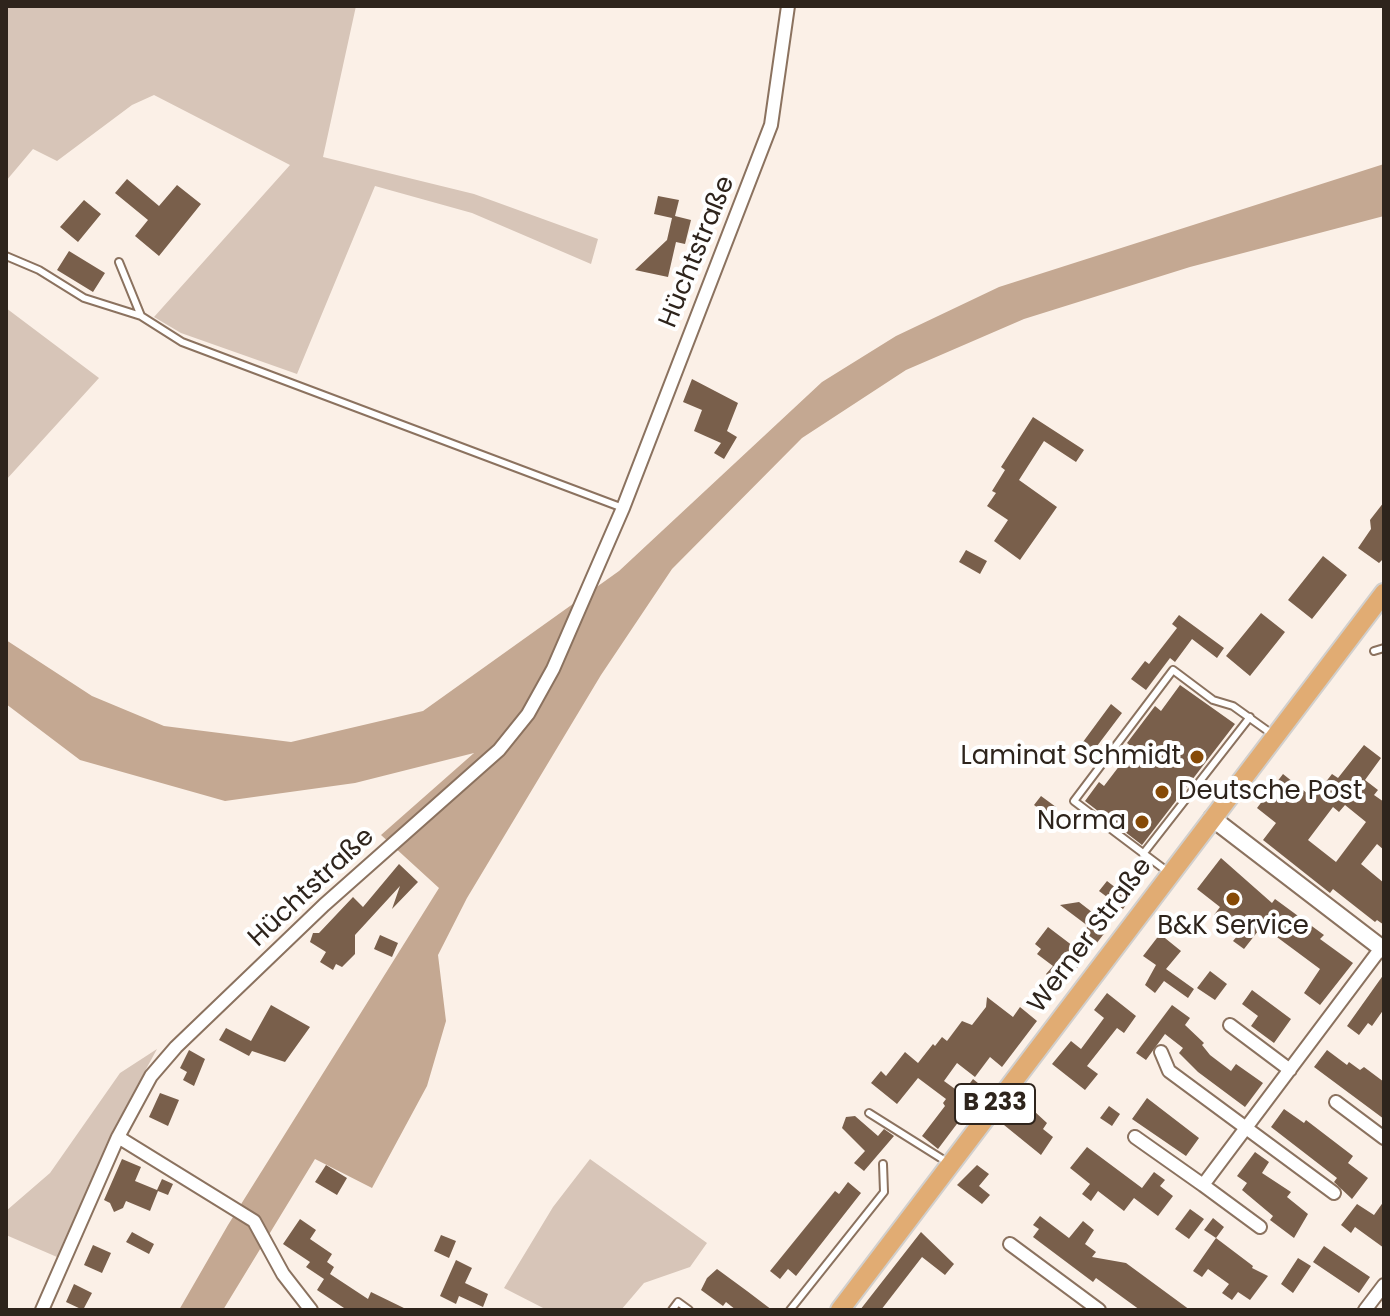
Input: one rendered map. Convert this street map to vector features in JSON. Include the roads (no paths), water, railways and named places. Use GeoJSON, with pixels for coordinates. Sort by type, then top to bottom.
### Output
{"type":"FeatureCollection","features":[{"type":"Feature","properties":{"kind":"main road","name":"Werner Straße"},"geometry":{"type":"LineString","coordinates":[[840,1310],[1384,593]]}},
{"type":"Feature","properties":{"kind":"street","name":"Hüchtstraße"},"geometry":{"type":"LineString","coordinates":[[42,1310],[118,1137],[151,1076],[176,1047],[324,905],[513,734],[553,669],[623,508],[771,125],[788,6]]}},
{"type":"Feature","properties":{"kind":"street"},"geometry":{"type":"LineString","coordinates":[[1203,1185],[1383,949],[1212,818]]}},
{"type":"Feature","properties":{"kind":"street"},"geometry":{"type":"LineString","coordinates":[[1230,1025],[1290,1070]]}},
{"type":"Feature","properties":{"kind":"street"},"geometry":{"type":"LineString","coordinates":[[1161,1052],[1169,1071],[1334,1193]]}},
{"type":"Feature","properties":{"kind":"street"},"geometry":{"type":"LineString","coordinates":[[1336,1102],[1384,1138]]}},
{"type":"Feature","properties":{"kind":"street"},"geometry":{"type":"LineString","coordinates":[[118,1137],[254,1221],[283,1274],[311,1310]]}},
{"type":"Feature","properties":{"kind":"street"},"geometry":{"type":"LineString","coordinates":[[1135,1137],[1260,1227]]}},
{"type":"Feature","properties":{"kind":"street"},"geometry":{"type":"LineString","coordinates":[[1010,1244],[1099,1310]]}},
{"type":"Feature","properties":{"kind":"street"},"geometry":{"type":"LineString","coordinates":[[1365,1310],[1384,1285]]}},
{"type":"Feature","properties":{"kind":"lane"},"geometry":{"type":"LineString","coordinates":[[6,256],[39,270],[84,298],[141,316],[182,342],[623,508]]}},
{"type":"Feature","properties":{"kind":"lane"},"geometry":{"type":"LineString","coordinates":[[119,262],[141,316]]}},
{"type":"Feature","properties":{"kind":"lane"},"geometry":{"type":"LineString","coordinates":[[1374,651],[1384,648]]}},
{"type":"Feature","properties":{"kind":"lane"},"geometry":{"type":"LineString","coordinates":[[1170,874],[1074,801],[1173,670],[1213,700],[1233,706],[1275,736]]}},
{"type":"Feature","properties":{"kind":"lane"},"geometry":{"type":"LineString","coordinates":[[1143,854],[1250,717]]}},
{"type":"Feature","properties":{"kind":"lane"},"geometry":{"type":"LineString","coordinates":[[869,1113],[950,1164]]}},
{"type":"Feature","properties":{"kind":"lane"},"geometry":{"type":"LineString","coordinates":[[790,1310],[884,1192],[883,1164]]}},
{"type":"Feature","properties":{"kind":"lane"},"geometry":{"type":"LineString","coordinates":[[672,1310],[678,1302],[689,1310]]}},
{"type":"Feature","properties":{"kind":"place","name":"Laminat Schmidt"},"geometry":{"type":"Point","coordinates":[1197,757]}},
{"type":"Feature","properties":{"kind":"place","name":"Deutsche Post"},"geometry":{"type":"Point","coordinates":[1162,792]}},
{"type":"Feature","properties":{"kind":"place","name":"Norma"},"geometry":{"type":"Point","coordinates":[1142,822]}},
{"type":"Feature","properties":{"kind":"place","name":"B&K Service"},"geometry":{"type":"Point","coordinates":[1233,899]}}]}
